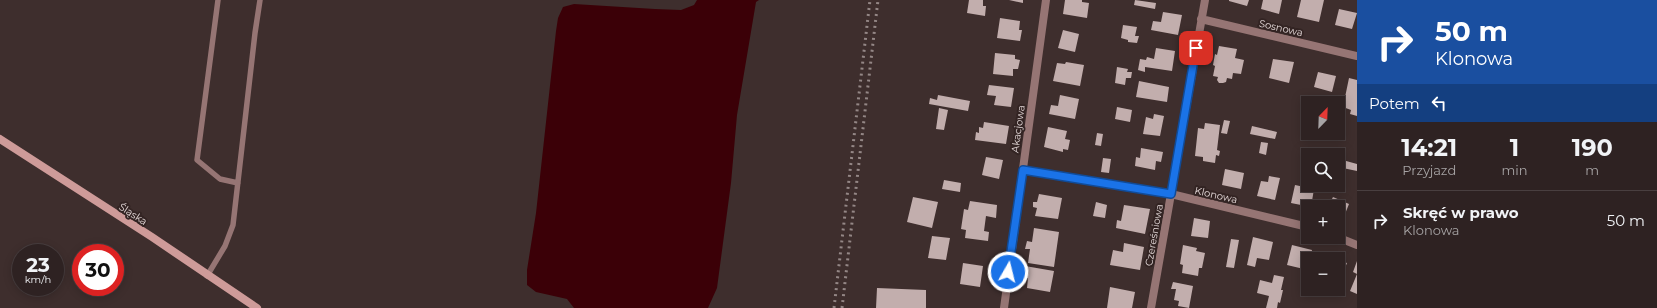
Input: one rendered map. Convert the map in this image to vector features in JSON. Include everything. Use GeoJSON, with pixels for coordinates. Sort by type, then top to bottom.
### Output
{"type":"FeatureCollection","features":[{"type":"Feature","properties":{"kind":"street","name":"Akacjowa"},"geometry":{"type":"LineString","coordinates":[[1004,308],[1046,0]]}},
{"type":"Feature","properties":{"kind":"street","name":"Czereśniowa"},"geometry":{"type":"LineString","coordinates":[[1151,308],[1205,0]]}},
{"type":"Feature","properties":{"kind":"street","name":"Sosnowa"},"geometry":{"type":"LineString","coordinates":[[1201,19],[1357,56]]}},
{"type":"Feature","properties":{"kind":"street","name":"Śląska"},"geometry":{"type":"LineString","coordinates":[[0,139],[152,237],[255,308]]}},
{"type":"Feature","properties":{"kind":"street","name":"Klonowa"},"geometry":{"type":"LineString","coordinates":[[1023,170],[1171,194],[1301,225]]}},
{"type":"Feature","properties":{"kind":"street"},"geometry":{"type":"LineString","coordinates":[[1345,240],[1357,245]]}},
{"type":"Feature","properties":{"kind":"lane"},"geometry":{"type":"LineString","coordinates":[[218,0],[197,160],[220,179],[238,182]]}},
{"type":"Feature","properties":{"kind":"lane"},"geometry":{"type":"LineString","coordinates":[[207,276],[225,246],[233,225],[260,0]]}},
{"type":"Feature","properties":{"kind":"shaded area"},"geometry":{"type":"Polygon","coordinates":[[[697,0],[759,0],[756,2],[737,115],[731,183],[717,288],[708,308],[574,308],[567,299],[536,292],[527,285],[527,270],[536,213],[556,31],[558,18],[563,7],[574,4],[681,10],[694,5],[697,0]]]}},
{"type":"Feature","properties":{"kind":"building"},"geometry":{"type":"Polygon","coordinates":[[[969,0],[983,0],[983,6],[986,6],[985,16],[967,13],[969,0]]]}},
{"type":"Feature","properties":{"kind":"building"},"geometry":{"type":"Polygon","coordinates":[[[1009,0],[1023,0],[1023,3],[1009,0]]]}},
{"type":"Feature","properties":{"kind":"building"},"geometry":{"type":"Polygon","coordinates":[[[1065,0],[1082,0],[1082,2],[1089,3],[1087,18],[1063,14],[1065,0]]]}},
{"type":"Feature","properties":{"kind":"building"},"geometry":{"type":"Polygon","coordinates":[[[1135,0],[1156,3],[1155,9],[1134,5],[1135,0]]]}},
{"type":"Feature","properties":{"kind":"building"},"geometry":{"type":"Polygon","coordinates":[[[1229,0],[1249,0],[1247,6],[1229,0]]]}},
{"type":"Feature","properties":{"kind":"building"},"geometry":{"type":"Polygon","coordinates":[[[1263,0],[1282,0],[1279,14],[1261,9],[1263,0]]]}},
{"type":"Feature","properties":{"kind":"building"},"geometry":{"type":"Polygon","coordinates":[[[1301,0],[1324,0],[1319,22],[1297,17],[1301,0]]]}},
{"type":"Feature","properties":{"kind":"building"},"geometry":{"type":"Polygon","coordinates":[[[1339,9],[1357,13],[1352,29],[1335,25],[1339,9]]]}},
{"type":"Feature","properties":{"kind":"building"},"geometry":{"type":"Polygon","coordinates":[[[1163,12],[1182,15],[1178,35],[1151,30],[1153,21],[1161,22],[1163,12]]]}},
{"type":"Feature","properties":{"kind":"building"},"geometry":{"type":"Polygon","coordinates":[[[1000,18],[1020,21],[1019,30],[1022,30],[1020,41],[997,38],[1000,18]]]}},
{"type":"Feature","properties":{"kind":"building"},"geometry":{"type":"Polygon","coordinates":[[[1123,25],[1137,27],[1135,36],[1139,36],[1137,43],[1128,42],[1128,40],[1121,38],[1123,25]]]}},
{"type":"Feature","properties":{"kind":"building"},"geometry":{"type":"Polygon","coordinates":[[[1063,30],[1079,34],[1075,52],[1058,48],[1063,30]]]}},
{"type":"Feature","properties":{"kind":"building"},"geometry":{"type":"Polygon","coordinates":[[[1219,46],[1237,49],[1235,58],[1244,60],[1241,74],[1233,73],[1232,79],[1227,78],[1226,82],[1223,83],[1219,83],[1217,80],[1218,77],[1213,76],[1215,54],[1217,55],[1219,46]]]}},
{"type":"Feature","properties":{"kind":"building"},"geometry":{"type":"Polygon","coordinates":[[[1156,48],[1175,51],[1172,71],[1145,67],[1145,72],[1138,70],[1140,59],[1146,60],[1147,57],[1154,59],[1156,48]]]}},
{"type":"Feature","properties":{"kind":"building"},"geometry":{"type":"Polygon","coordinates":[[[995,53],[1015,55],[1015,59],[1020,60],[1018,69],[1013,69],[1013,76],[993,74],[995,53]]]}},
{"type":"Feature","properties":{"kind":"building"},"geometry":{"type":"Polygon","coordinates":[[[1273,59],[1294,62],[1289,83],[1269,78],[1273,59]]]}},
{"type":"Feature","properties":{"kind":"building"},"geometry":{"type":"Polygon","coordinates":[[[1066,62],[1084,65],[1080,86],[1053,81],[1057,63],[1065,64],[1066,62]]]}},
{"type":"Feature","properties":{"kind":"building"},"geometry":{"type":"Polygon","coordinates":[[[1117,67],[1128,69],[1127,72],[1132,72],[1131,78],[1126,78],[1125,85],[1115,83],[1117,67]]]}},
{"type":"Feature","properties":{"kind":"building"},"geometry":{"type":"Polygon","coordinates":[[[1318,72],[1336,76],[1332,92],[1314,87],[1318,72]]]}},
{"type":"Feature","properties":{"kind":"building"},"geometry":{"type":"Polygon","coordinates":[[[1349,78],[1357,80],[1357,116],[1350,114],[1351,110],[1345,108],[1345,97],[1349,78]]]}},
{"type":"Feature","properties":{"kind":"building"},"geometry":{"type":"Polygon","coordinates":[[[1139,81],[1169,87],[1167,102],[1136,97],[1139,81]]]}},
{"type":"Feature","properties":{"kind":"building"},"geometry":{"type":"Polygon","coordinates":[[[989,85],[1014,88],[1011,107],[994,105],[996,96],[987,95],[989,85]]]}},
{"type":"Feature","properties":{"kind":"building"},"geometry":{"type":"Polygon","coordinates":[[[938,95],[970,101],[968,111],[929,104],[930,98],[937,100],[938,95]]]}},
{"type":"Feature","properties":{"kind":"building"},"geometry":{"type":"Polygon","coordinates":[[[1060,95],[1079,99],[1075,119],[1049,114],[1051,105],[1058,106],[1060,95]]]}},
{"type":"Feature","properties":{"kind":"building"},"geometry":{"type":"Polygon","coordinates":[[[1117,107],[1132,110],[1130,122],[1115,119],[1117,107]]]}},
{"type":"Feature","properties":{"kind":"building"},"geometry":{"type":"Polygon","coordinates":[[[939,108],[948,110],[944,130],[936,129],[939,108]]]}},
{"type":"Feature","properties":{"kind":"building"},"geometry":{"type":"Polygon","coordinates":[[[1154,114],[1164,116],[1160,136],[1143,134],[1146,117],[1153,119],[1154,114]]]}},
{"type":"Feature","properties":{"kind":"building"},"geometry":{"type":"Polygon","coordinates":[[[1224,120],[1230,121],[1227,134],[1221,133],[1224,120]]]}},
{"type":"Feature","properties":{"kind":"building"},"geometry":{"type":"Polygon","coordinates":[[[984,122],[1009,126],[1006,144],[975,140],[976,132],[979,133],[979,127],[983,128],[984,122]]]}},
{"type":"Feature","properties":{"kind":"building"},"geometry":{"type":"Polygon","coordinates":[[[1205,123],[1220,125],[1217,150],[1220,151],[1219,156],[1216,155],[1215,163],[1203,161],[1203,157],[1195,156],[1198,128],[1204,129],[1205,123]]]}},
{"type":"Feature","properties":{"kind":"building"},"geometry":{"type":"Polygon","coordinates":[[[1252,126],[1277,132],[1275,139],[1250,134],[1252,126]]]}},
{"type":"Feature","properties":{"kind":"building"},"geometry":{"type":"Polygon","coordinates":[[[1048,127],[1067,131],[1065,139],[1070,140],[1068,150],[1063,149],[1063,152],[1044,147],[1048,127]]]}},
{"type":"Feature","properties":{"kind":"building"},"geometry":{"type":"Polygon","coordinates":[[[1097,133],[1103,134],[1101,146],[1095,145],[1097,133]]]}},
{"type":"Feature","properties":{"kind":"building"},"geometry":{"type":"Polygon","coordinates":[[[1261,142],[1268,143],[1266,155],[1259,153],[1261,142]]]}},
{"type":"Feature","properties":{"kind":"building"},"geometry":{"type":"Polygon","coordinates":[[[1141,148],[1163,152],[1161,162],[1156,161],[1155,170],[1135,166],[1136,157],[1140,158],[1141,148]]]}},
{"type":"Feature","properties":{"kind":"building"},"geometry":{"type":"Polygon","coordinates":[[[986,157],[1003,160],[999,179],[982,175],[986,157]]]}},
{"type":"Feature","properties":{"kind":"building"},"geometry":{"type":"Polygon","coordinates":[[[1103,158],[1111,159],[1109,173],[1101,172],[1103,158]]]}},
{"type":"Feature","properties":{"kind":"building"},"geometry":{"type":"Polygon","coordinates":[[[1345,161],[1357,164],[1357,171],[1345,168],[1345,161]]]}},
{"type":"Feature","properties":{"kind":"building"},"geometry":{"type":"Polygon","coordinates":[[[1225,169],[1244,173],[1241,189],[1222,185],[1225,169]]]}},
{"type":"Feature","properties":{"kind":"building"},"geometry":{"type":"Polygon","coordinates":[[[1269,176],[1280,178],[1275,200],[1257,196],[1261,181],[1268,182],[1269,176]]]}},
{"type":"Feature","properties":{"kind":"building"},"geometry":{"type":"Polygon","coordinates":[[[944,180],[961,183],[960,192],[942,189],[944,180]]]}},
{"type":"Feature","properties":{"kind":"building"},"geometry":{"type":"Polygon","coordinates":[[[1295,185],[1301,186],[1301,192],[1314,192],[1312,200],[1301,200],[1301,205],[1291,203],[1295,185]]]}},
{"type":"Feature","properties":{"kind":"building"},"geometry":{"type":"Polygon","coordinates":[[[1039,194],[1062,198],[1058,219],[1035,216],[1037,208],[1033,207],[1033,202],[1037,202],[1039,194]]]}},
{"type":"Feature","properties":{"kind":"building"},"geometry":{"type":"Polygon","coordinates":[[[913,197],[938,202],[932,228],[907,222],[913,197]]]}},
{"type":"Feature","properties":{"kind":"building"},"geometry":{"type":"Polygon","coordinates":[[[1333,197],[1340,200],[1332,200],[1333,197]]]}},
{"type":"Feature","properties":{"kind":"building"},"geometry":{"type":"Polygon","coordinates":[[[970,201],[997,205],[996,218],[986,216],[984,231],[989,232],[988,241],[965,238],[966,230],[961,229],[964,209],[968,210],[970,201]]]}},
{"type":"Feature","properties":{"kind":"building"},"geometry":{"type":"Polygon","coordinates":[[[1096,202],[1107,205],[1105,218],[1093,216],[1096,202]]]}},
{"type":"Feature","properties":{"kind":"building"},"geometry":{"type":"Polygon","coordinates":[[[1345,202],[1349,204],[1345,214],[1345,202]]]}},
{"type":"Feature","properties":{"kind":"building"},"geometry":{"type":"Polygon","coordinates":[[[1124,205],[1150,209],[1145,234],[1116,228],[1117,220],[1121,221],[1124,205]]]}},
{"type":"Feature","properties":{"kind":"building"},"geometry":{"type":"Polygon","coordinates":[[[1194,218],[1210,221],[1208,238],[1191,236],[1194,218]]]}},
{"type":"Feature","properties":{"kind":"building"},"geometry":{"type":"Polygon","coordinates":[[[1034,228],[1059,232],[1054,267],[1028,263],[1030,249],[1025,249],[1027,241],[1032,242],[1034,228]]]}},
{"type":"Feature","properties":{"kind":"building"},"geometry":{"type":"Polygon","coordinates":[[[932,236],[950,238],[946,260],[928,258],[932,236]]]}},
{"type":"Feature","properties":{"kind":"building"},"geometry":{"type":"Polygon","coordinates":[[[1253,237],[1273,242],[1269,260],[1257,258],[1255,267],[1247,265],[1253,237]]]}},
{"type":"Feature","properties":{"kind":"building"},"geometry":{"type":"Polygon","coordinates":[[[1231,239],[1239,240],[1234,268],[1226,267],[1231,239]]]}},
{"type":"Feature","properties":{"kind":"building"},"geometry":{"type":"Polygon","coordinates":[[[1124,243],[1144,247],[1140,270],[1110,265],[1113,250],[1123,252],[1124,243]]]}},
{"type":"Feature","properties":{"kind":"building"},"geometry":{"type":"Polygon","coordinates":[[[1183,245],[1197,248],[1196,251],[1205,253],[1202,268],[1199,268],[1198,276],[1182,273],[1183,265],[1180,264],[1183,245]]]}},
{"type":"Feature","properties":{"kind":"building"},"geometry":{"type":"Polygon","coordinates":[[[1292,245],[1312,250],[1312,252],[1301,252],[1301,268],[1287,265],[1292,245]]]}},
{"type":"Feature","properties":{"kind":"building"},"geometry":{"type":"Polygon","coordinates":[[[1357,261],[1357,274],[1353,272],[1357,261]]]}},
{"type":"Feature","properties":{"kind":"building"},"geometry":{"type":"Polygon","coordinates":[[[963,263],[983,266],[980,287],[960,284],[963,263]]]}},
{"type":"Feature","properties":{"kind":"building"},"geometry":{"type":"Polygon","coordinates":[[[1025,266],[1054,271],[1050,292],[1027,288],[1028,278],[1023,278],[1025,266]]]}},
{"type":"Feature","properties":{"kind":"building"},"geometry":{"type":"Polygon","coordinates":[[[1357,274],[1357,294],[1350,291],[1357,274]]]}},
{"type":"Feature","properties":{"kind":"building"},"geometry":{"type":"Polygon","coordinates":[[[1274,275],[1284,277],[1280,303],[1278,302],[1277,308],[1266,308],[1269,296],[1257,293],[1260,280],[1272,283],[1274,275]]]}},
{"type":"Feature","properties":{"kind":"building"},"geometry":{"type":"Polygon","coordinates":[[[1173,282],[1193,286],[1189,308],[1178,306],[1179,301],[1174,300],[1176,289],[1171,289],[1173,282]]]}},
{"type":"Feature","properties":{"kind":"building"},"geometry":{"type":"Polygon","coordinates":[[[1110,287],[1135,292],[1132,308],[1107,308],[1110,287]]]}},
{"type":"Feature","properties":{"kind":"building"},"geometry":{"type":"Polygon","coordinates":[[[877,288],[926,290],[926,308],[876,308],[877,288]]]}},
{"type":"Feature","properties":{"kind":"railway"},"geometry":{"type":"LineString","coordinates":[[834,308],[870,0]]}},
{"type":"Feature","properties":{"kind":"railway"},"geometry":{"type":"LineString","coordinates":[[842,308],[878,0]]}},
{"type":"Feature","properties":{"kind":"route"},"geometry":{"type":"LineString","coordinates":[[1008,272],[1023,170],[1171,194],[1196,48]]}}]}
